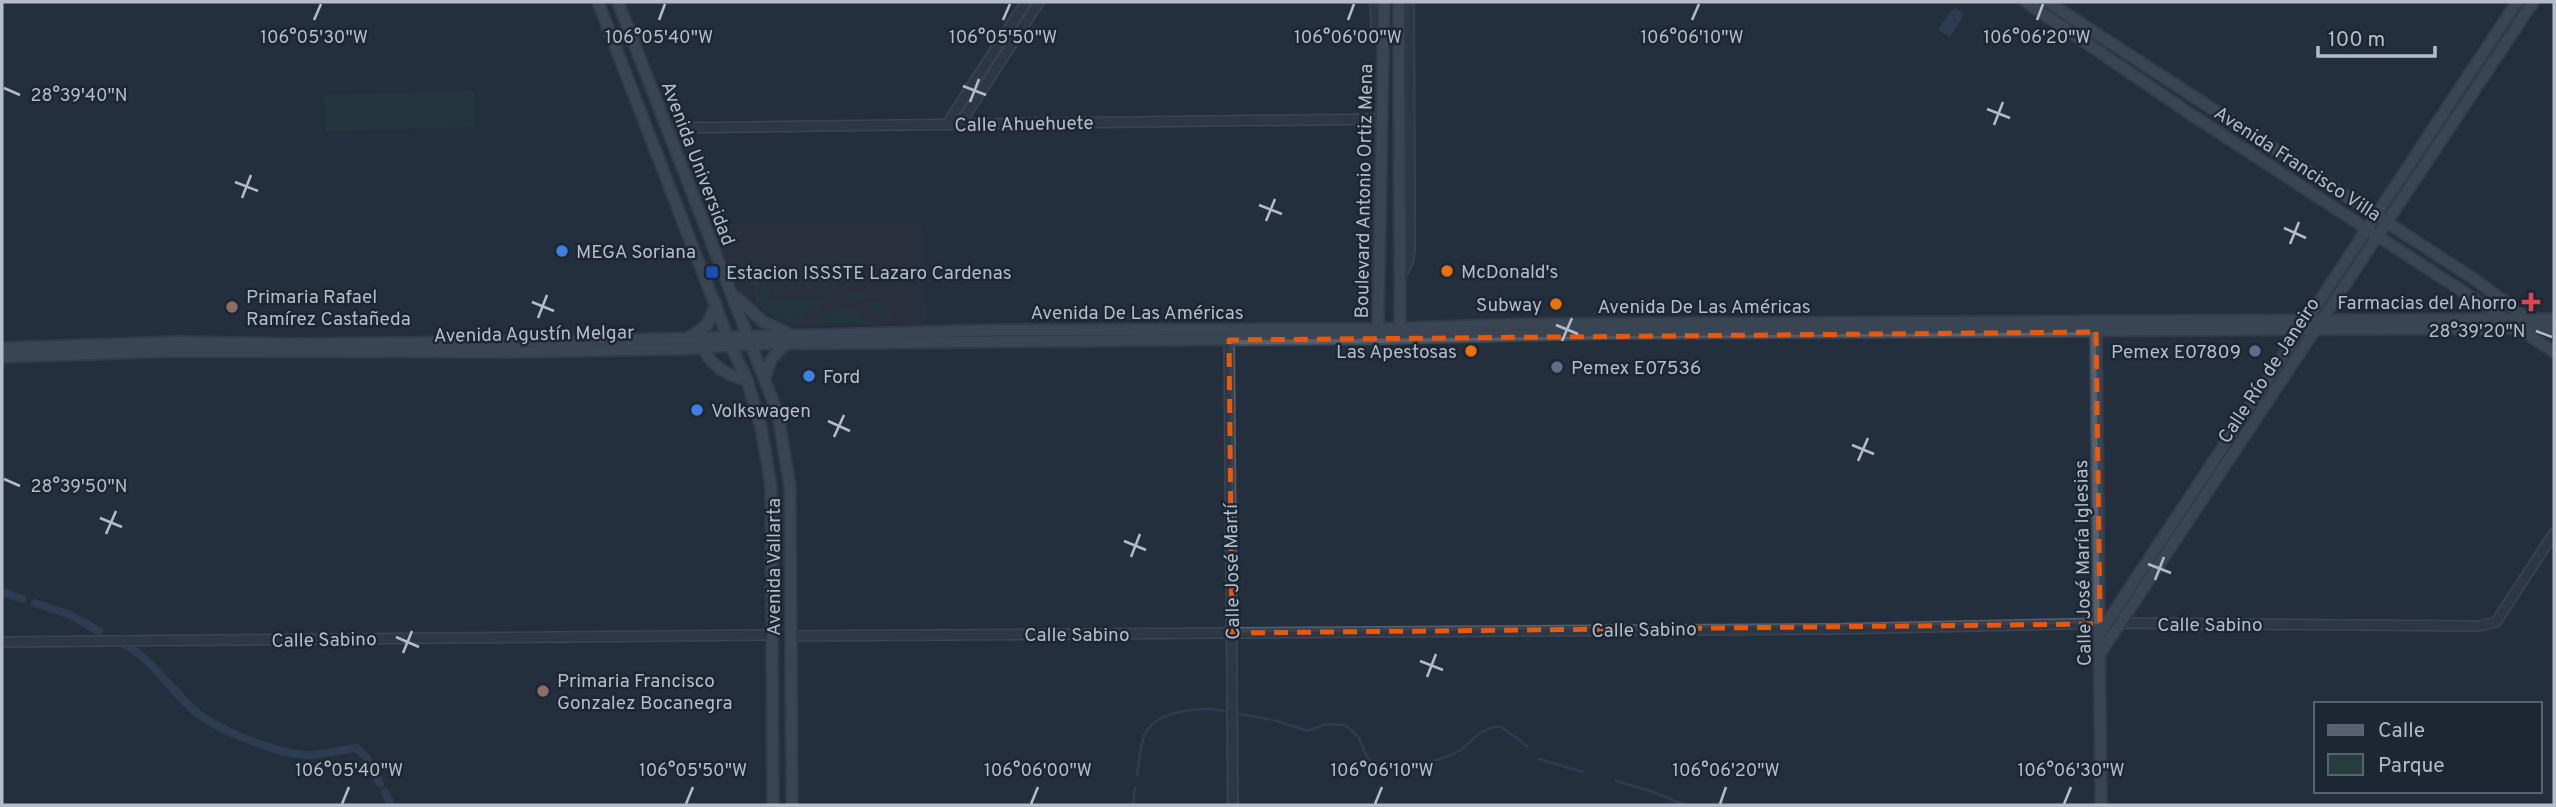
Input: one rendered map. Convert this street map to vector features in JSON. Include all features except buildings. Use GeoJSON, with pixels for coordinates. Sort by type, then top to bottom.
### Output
{"type":"FeatureCollection","features":[{"type":"Feature","properties":{"kind":"main road","name":"Avenida Universidad"},"geometry":{"type":"LineString","coordinates":[[598,2],[730,342]]}},
{"type":"Feature","properties":{"kind":"main road","name":"Avenida Universidad"},"geometry":{"type":"LineString","coordinates":[[618,2],[750,340]]}},
{"type":"Feature","properties":{"kind":"main road","name":"Boulevard Antonio Ortiz Mena"},"geometry":{"type":"LineString","coordinates":[[1381,333],[1379,300],[1384,2]]}},
{"type":"Feature","properties":{"kind":"main road","name":"Boulevard Antonio Ortiz Mena"},"geometry":{"type":"LineString","coordinates":[[1399,2],[1400,333]]}},
{"type":"Feature","properties":{"kind":"main road","name":"Avenida Francisco Villa"},"geometry":{"type":"LineString","coordinates":[[2025,2],[2554,352]]}},
{"type":"Feature","properties":{"kind":"main road","name":"Avenida Francisco Villa"},"geometry":{"type":"LineString","coordinates":[[2048,2],[2387,221],[2529,319],[2549,328],[2554,336]]}},
{"type":"Feature","properties":{"kind":"main road","name":"Calle Río de Janeiro"},"geometry":{"type":"LineString","coordinates":[[2102,627],[2517,2]]}},
{"type":"Feature","properties":{"kind":"main road","name":"Calle Río de Janeiro"},"geometry":{"type":"LineString","coordinates":[[2101,652],[2533,2]]}},
{"type":"Feature","properties":{"kind":"main road"},"geometry":{"type":"LineString","coordinates":[[731,291],[748,310],[789,339],[771,360],[765,377]]}},
{"type":"Feature","properties":{"kind":"main road"},"geometry":{"type":"LineString","coordinates":[[1379,300],[1390,303],[1401,299]]}},
{"type":"Feature","properties":{"kind":"main road"},"geometry":{"type":"LineString","coordinates":[[685,339],[707,325],[716,304]]}},
{"type":"Feature","properties":{"kind":"main road","name":"Avenida De Las Américas"},"geometry":{"type":"LineString","coordinates":[[2319,325],[2554,319]]}},
{"type":"Feature","properties":{"kind":"main road","name":"Avenida De Las Américas"},"geometry":{"type":"LineString","coordinates":[[730,342],[1015,330],[1400,333],[1529,324],[2549,328]]}},
{"type":"Feature","properties":{"kind":"main road","name":"Calle José María Iglesias"},"geometry":{"type":"LineString","coordinates":[[2096,327],[2102,627],[2101,805]]}},
{"type":"Feature","properties":{"kind":"main road","name":"Avenida De Las Américas"},"geometry":{"type":"LineString","coordinates":[[789,339],[1229,340],[1381,333]]}},
{"type":"Feature","properties":{"kind":"main road","name":"Avenida Agustín Melgar"},"geometry":{"type":"LineString","coordinates":[[2,348],[177,342],[300,344],[685,339],[730,342]]}},
{"type":"Feature","properties":{"kind":"main road","name":"Avenida Vallarta"},"geometry":{"type":"LineString","coordinates":[[750,340],[778,414],[790,487],[792,805]]}},
{"type":"Feature","properties":{"kind":"main road","name":"Avenida Vallarta"},"geometry":{"type":"LineString","coordinates":[[730,342],[747,380],[761,427],[771,486],[773,805]]}},
{"type":"Feature","properties":{"kind":"main road","name":"Avenida Agustín Melgar"},"geometry":{"type":"LineString","coordinates":[[2,358],[177,351],[300,354],[703,348],[730,342]]}},
{"type":"Feature","properties":{"kind":"main road"},"geometry":{"type":"LineString","coordinates":[[703,348],[709,359],[721,370],[747,380]]}},
{"type":"Feature","properties":{"kind":"street"},"geometry":{"type":"LineString","coordinates":[[947,124],[1026,2]]}},
{"type":"Feature","properties":{"kind":"street"},"geometry":{"type":"LineString","coordinates":[[960,124],[1039,2]]}},
{"type":"Feature","properties":{"kind":"street"},"geometry":{"type":"LineString","coordinates":[[1375,2],[1376,26],[1383,34]]}},
{"type":"Feature","properties":{"kind":"street"},"geometry":{"type":"LineString","coordinates":[[1401,275],[1408,263],[1410,249],[1409,2]]}},
{"type":"Feature","properties":{"kind":"street","name":"Calle Ahuehuete"},"geometry":{"type":"LineString","coordinates":[[666,128],[1381,119]]}},
{"type":"Feature","properties":{"kind":"street","name":"Calle José Martí"},"geometry":{"type":"LineString","coordinates":[[1229,340],[1233,805]]}},
{"type":"Feature","properties":{"kind":"street","name":"Calle Sabino"},"geometry":{"type":"LineString","coordinates":[[790,636],[2102,627],[2121,623],[2479,626],[2496,622],[2554,533]]}},
{"type":"Feature","properties":{"kind":"street","name":"Calle Sabino"},"geometry":{"type":"LineString","coordinates":[[2,642],[771,635]]}},
{"type":"Feature","properties":{"kind":"highlighted area"},"geometry":{"type":"Polygon","coordinates":[[[2096,332],[2100,624],[1232,633],[1229,340],[2096,332]]]}},
{"type":"Feature","properties":{"kind":"shaded area"},"geometry":{"type":"Polygon","coordinates":[[[923,224],[923,325],[784,323],[750,303],[739,291],[713,225],[923,224]]]}},
{"type":"Feature","properties":{"kind":"green space"},"geometry":{"type":"Polygon","coordinates":[[[474,91],[475,127],[326,131],[325,95],[474,91]]]}},
{"type":"Feature","properties":{"kind":"green space"},"geometry":{"type":"Polygon","coordinates":[[[751,264],[759,266],[759,287],[769,287],[770,299],[829,297],[830,300],[794,320],[778,318],[756,303],[754,284],[751,283],[751,264]]]}},
{"type":"Feature","properties":{"kind":"green space"},"geometry":{"type":"Polygon","coordinates":[[[846,293],[862,293],[863,302],[882,301],[883,305],[888,306],[892,318],[887,318],[846,293]]]}},
{"type":"Feature","properties":{"kind":"green space"},"geometry":{"type":"Polygon","coordinates":[[[842,305],[874,323],[814,323],[842,305]]]}},
{"type":"Feature","properties":{"kind":"water"},"geometry":{"type":"Polygon","coordinates":[[[1955,8],[1963,13],[1950,37],[1938,30],[1955,8]]]}},
{"type":"Feature","properties":{"kind":"waterway"},"geometry":{"type":"LineString","coordinates":[[2,592],[22,599]]}},
{"type":"Feature","properties":{"kind":"waterway"},"geometry":{"type":"LineString","coordinates":[[35,603],[70,615],[99,631]]}},
{"type":"Feature","properties":{"kind":"waterway"},"geometry":{"type":"LineString","coordinates":[[124,644],[144,658],[204,718],[232,733],[295,754],[314,755],[356,748],[366,757],[380,784]]}},
{"type":"Feature","properties":{"kind":"waterway"},"geometry":{"type":"LineString","coordinates":[[1137,775],[1144,736],[1158,720],[1192,710],[1225,711]]}},
{"type":"Feature","properties":{"kind":"waterway"},"geometry":{"type":"LineString","coordinates":[[1239,714],[1273,720],[1308,731],[1325,724],[1345,725],[1358,736],[1368,759],[1378,764]]}},
{"type":"Feature","properties":{"kind":"waterway"},"geometry":{"type":"LineString","coordinates":[[1387,766],[1411,766],[1446,757],[1465,747],[1483,731],[1500,726],[1527,746]]}},
{"type":"Feature","properties":{"kind":"waterway"},"geometry":{"type":"LineString","coordinates":[[1539,759],[1583,772]]}},
{"type":"Feature","properties":{"kind":"waterway"},"geometry":{"type":"LineString","coordinates":[[1616,781],[1685,805]]}},
{"type":"Feature","properties":{"kind":"waterway"},"geometry":{"type":"LineString","coordinates":[[1133,805],[1135,788]]}},
{"type":"Feature","properties":{"kind":"waterway"},"geometry":{"type":"LineString","coordinates":[[385,792],[391,805]]}},
{"type":"Feature","properties":{"kind":"place","name":"MEGA Soriana"},"geometry":{"type":"Point","coordinates":[562,251]}},
{"type":"Feature","properties":{"kind":"place","name":"McDonald's"},"geometry":{"type":"Point","coordinates":[1447,271]}},
{"type":"Feature","properties":{"kind":"place","name":"Estacion ISSSTE Lazaro Cardenas"},"geometry":{"type":"Point","coordinates":[712,272]}},
{"type":"Feature","properties":{"kind":"place","name":"Farmacias del Ahorro"},"geometry":{"type":"Point","coordinates":[2531,302]}},
{"type":"Feature","properties":{"kind":"place","name":"Subway"},"geometry":{"type":"Point","coordinates":[1556,304]}},
{"type":"Feature","properties":{"kind":"place","name":"Primaria Rafael Ramírez Castañeda"},"geometry":{"type":"Point","coordinates":[232,307]}},
{"type":"Feature","properties":{"kind":"place","name":"Las Apestosas"},"geometry":{"type":"Point","coordinates":[1471,351]}},
{"type":"Feature","properties":{"kind":"place","name":"Pemex E07809"},"geometry":{"type":"Point","coordinates":[2255,351]}},
{"type":"Feature","properties":{"kind":"place","name":"Pemex E07536"},"geometry":{"type":"Point","coordinates":[1557,367]}},
{"type":"Feature","properties":{"kind":"place","name":"Ford"},"geometry":{"type":"Point","coordinates":[809,376]}},
{"type":"Feature","properties":{"kind":"place","name":"Volkswagen"},"geometry":{"type":"Point","coordinates":[697,410]}},
{"type":"Feature","properties":{"kind":"place","name":"Primaria Francisco Gonzalez Bocanegra"},"geometry":{"type":"Point","coordinates":[543,691]}}]}
